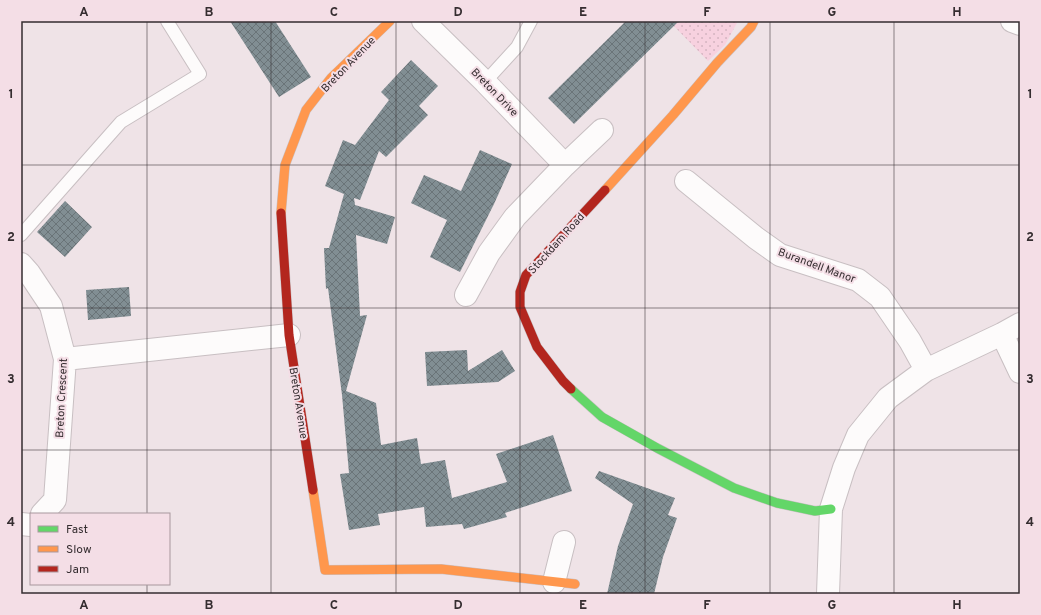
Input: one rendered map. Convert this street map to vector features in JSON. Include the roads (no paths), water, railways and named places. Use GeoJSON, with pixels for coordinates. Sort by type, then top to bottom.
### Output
{"type":"FeatureCollection","features":[{"type":"Feature","properties":{"kind":"street","name":"Breton Avenue"},"geometry":{"type":"LineString","coordinates":[[390,21],[331,78],[306,110],[285,165],[281,219],[289,335],[325,570],[441,569],[575,584]]}},
{"type":"Feature","properties":{"kind":"street","name":"Breton Drive"},"geometry":{"type":"LineString","coordinates":[[423,21],[485,82],[565,165]]}},
{"type":"Feature","properties":{"kind":"street","name":"Stockdam Road"},"geometry":{"type":"LineString","coordinates":[[754,21],[751,27],[673,116],[526,275],[520,292],[520,308],[537,347],[563,381],[602,417],[734,488],[776,503],[815,511],[831,509]]}},
{"type":"Feature","properties":{"kind":"street"},"geometry":{"type":"LineString","coordinates":[[1012,21],[1020,24]]}},
{"type":"Feature","properties":{"kind":"street"},"geometry":{"type":"LineString","coordinates":[[466,295],[489,253],[515,217],[565,165],[602,130]]}},
{"type":"Feature","properties":{"kind":"street","name":"Burandell Manor"},"geometry":{"type":"LineString","coordinates":[[686,181],[756,238],[780,255],[858,280],[880,297],[910,341],[926,370]]}},
{"type":"Feature","properties":{"kind":"street","name":"Breton Crescent"},"geometry":{"type":"LineString","coordinates":[[21,264],[29,273],[51,306],[65,359],[54,500],[43,513]]}},
{"type":"Feature","properties":{"kind":"street"},"geometry":{"type":"LineString","coordinates":[[828,594],[831,509],[844,468],[858,435],[888,398],[926,370],[1011,329],[1020,372]]}},
{"type":"Feature","properties":{"kind":"street"},"geometry":{"type":"LineString","coordinates":[[65,359],[289,335]]}},
{"type":"Feature","properties":{"kind":"street"},"geometry":{"type":"LineString","coordinates":[[554,582],[564,542]]}},
{"type":"Feature","properties":{"kind":"lane"},"geometry":{"type":"LineString","coordinates":[[21,235],[121,122],[200,74],[167,21]]}},
{"type":"Feature","properties":{"kind":"lane"},"geometry":{"type":"LineString","coordinates":[[485,82],[517,47],[531,21]]}}]}
